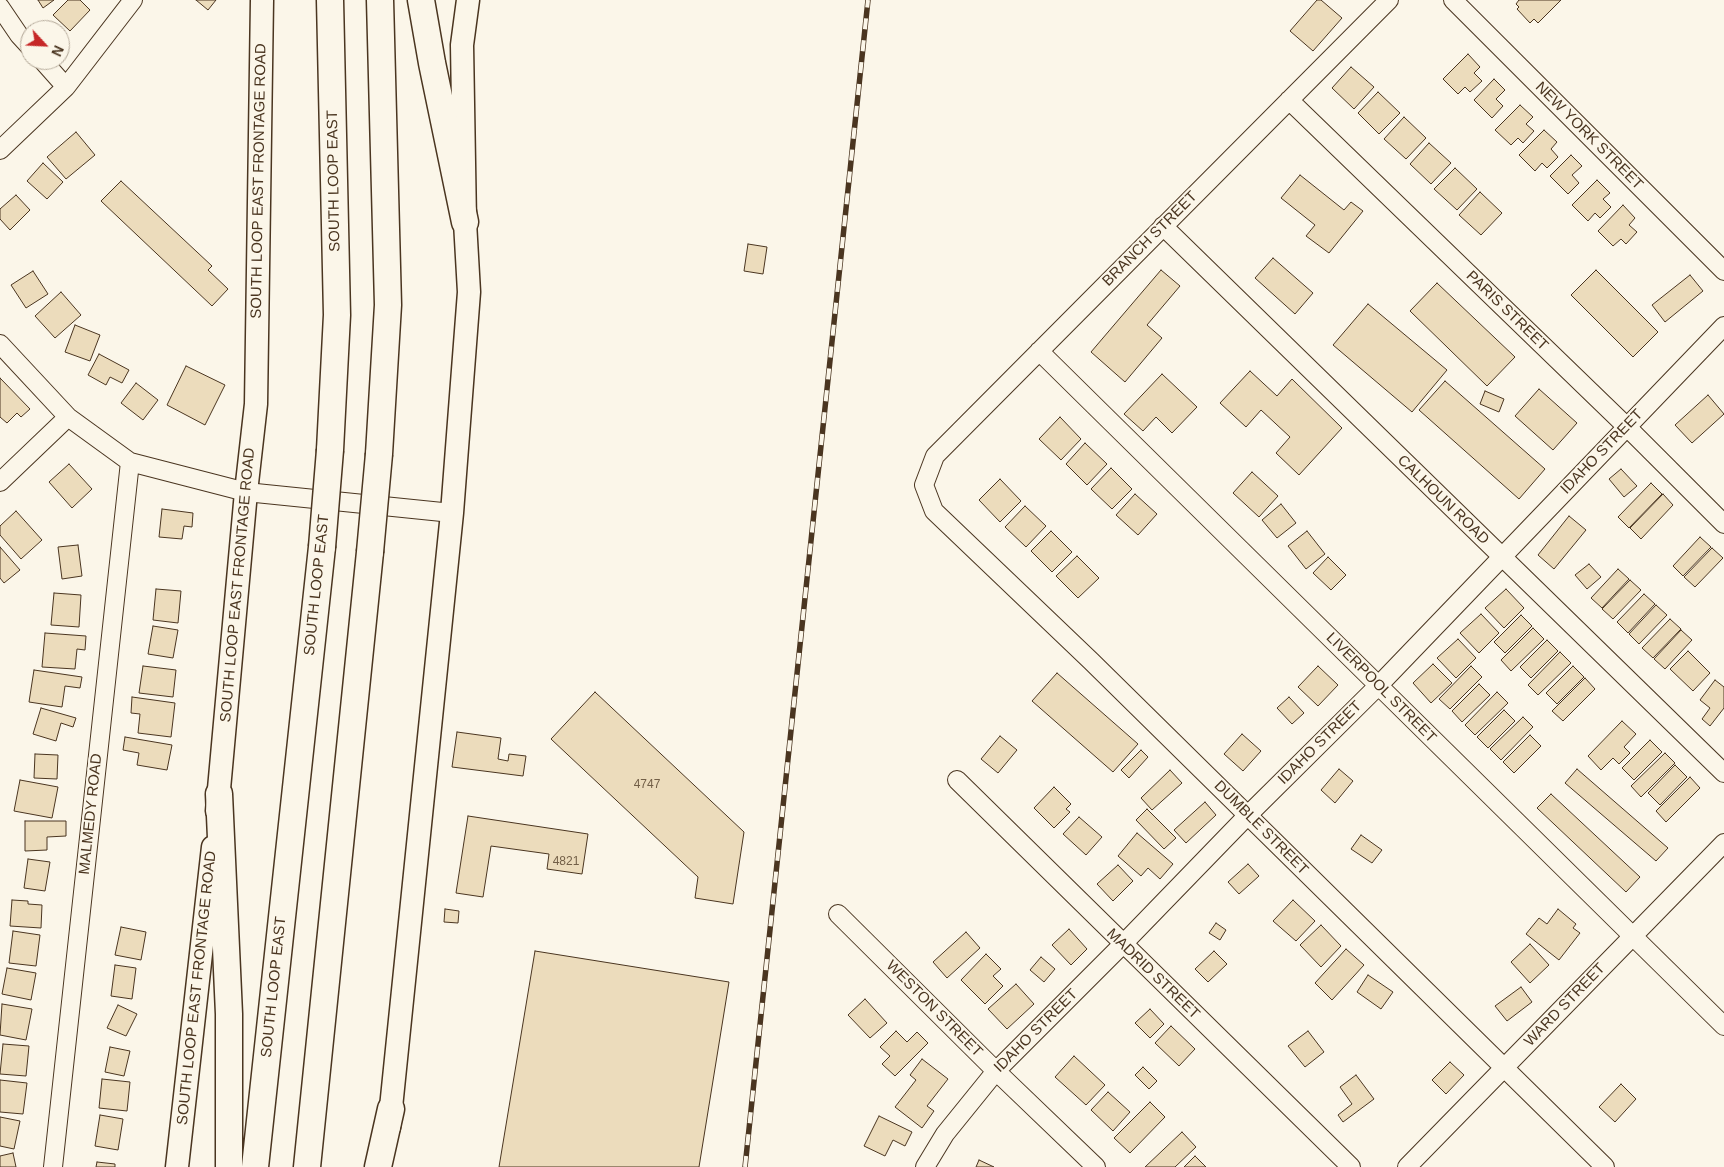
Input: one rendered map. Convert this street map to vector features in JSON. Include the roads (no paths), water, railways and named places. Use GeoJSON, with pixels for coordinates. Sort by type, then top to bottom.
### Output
{"type":"FeatureCollection","features":[{"type":"Feature","properties":{"kind":"highway","name":"SOUTH LOOP EAST"},"geometry":{"type":"LineString","coordinates":[[255,1167],[322,547],[330,450],[338,315],[330,0]]}},
{"type":"Feature","properties":{"kind":"highway"},"geometry":{"type":"LineString","coordinates":[[307,1167],[379,454],[388,305],[380,0]]}},
{"type":"Feature","properties":{"kind":"highway"},"geometry":{"type":"LineString","coordinates":[[421,0],[465,222]]}},
{"type":"Feature","properties":{"kind":"highway"},"geometry":{"type":"LineString","coordinates":[[219,794],[229,1014],[229,1167]]}},
{"type":"Feature","properties":{"kind":"highway"},"geometry":{"type":"LineString","coordinates":[[378,1167],[391,1109]]}},
{"type":"Feature","properties":{"kind":"main road","name":"SOUTH LOOP EAST FRONTAGE ROAD"},"geometry":{"type":"LineString","coordinates":[[177,1167],[219,794],[246,492],[256,404],[262,0]]}},
{"type":"Feature","properties":{"kind":"main road"},"geometry":{"type":"LineString","coordinates":[[385,1167],[452,513],[469,292],[465,222],[462,45],[468,0]]}},
{"type":"Feature","properties":{"kind":"street"},"geometry":{"type":"LineString","coordinates":[[0,150],[66,87],[133,0]]}},
{"type":"Feature","properties":{"kind":"street","name":"BRANCH STREET"},"geometry":{"type":"LineString","coordinates":[[924,485],[935,456],[1389,0]]}},
{"type":"Feature","properties":{"kind":"street","name":"NEW YORK STREET"},"geometry":{"type":"LineString","coordinates":[[1453,0],[1724,271]]}},
{"type":"Feature","properties":{"kind":"street"},"geometry":{"type":"LineString","coordinates":[[0,7],[20,36]]}},
{"type":"Feature","properties":{"kind":"street"},"geometry":{"type":"LineString","coordinates":[[51,70],[66,87]]}},
{"type":"Feature","properties":{"kind":"street","name":"PARIS STREET"},"geometry":{"type":"LineString","coordinates":[[1289,100],[1627,427],[1724,524]]}},
{"type":"Feature","properties":{"kind":"street","name":"CALHOUN ROAD"},"geometry":{"type":"LineString","coordinates":[[1163,226],[1724,773]]}},
{"type":"Feature","properties":{"kind":"street","name":"IDAHO STREET"},"geometry":{"type":"LineString","coordinates":[[925,1167],[945,1134],[996,1071],[1378,686],[1724,326]]}},
{"type":"Feature","properties":{"kind":"street"},"geometry":{"type":"LineString","coordinates":[[0,344],[68,417],[130,462],[246,492],[452,513]]}},
{"type":"Feature","properties":{"kind":"street","name":"LIVERPOOL STREET"},"geometry":{"type":"LineString","coordinates":[[1039,351],[1724,1026]]}},
{"type":"Feature","properties":{"kind":"street"},"geometry":{"type":"LineString","coordinates":[[0,482],[68,417]]}},
{"type":"Feature","properties":{"kind":"street","name":"MALMEDY ROAD"},"geometry":{"type":"LineString","coordinates":[[53,1167],[130,462]]}},
{"type":"Feature","properties":{"kind":"street","name":"DUMBLE STREET"},"geometry":{"type":"LineString","coordinates":[[924,485],[934,511],[1092,661],[1605,1167]]}},
{"type":"Feature","properties":{"kind":"street","name":"MADRID STREET"},"geometry":{"type":"LineString","coordinates":[[958,780],[1350,1167]]}},
{"type":"Feature","properties":{"kind":"street","name":"WARD STREET"},"geometry":{"type":"LineString","coordinates":[[1407,1167],[1724,843]]}},
{"type":"Feature","properties":{"kind":"street","name":"WESTON STREET"},"geometry":{"type":"LineString","coordinates":[[838,914],[1096,1167]]}},
{"type":"Feature","properties":{"kind":"railway"},"geometry":{"type":"LineString","coordinates":[[745,1167],[868,0]]}}]}
